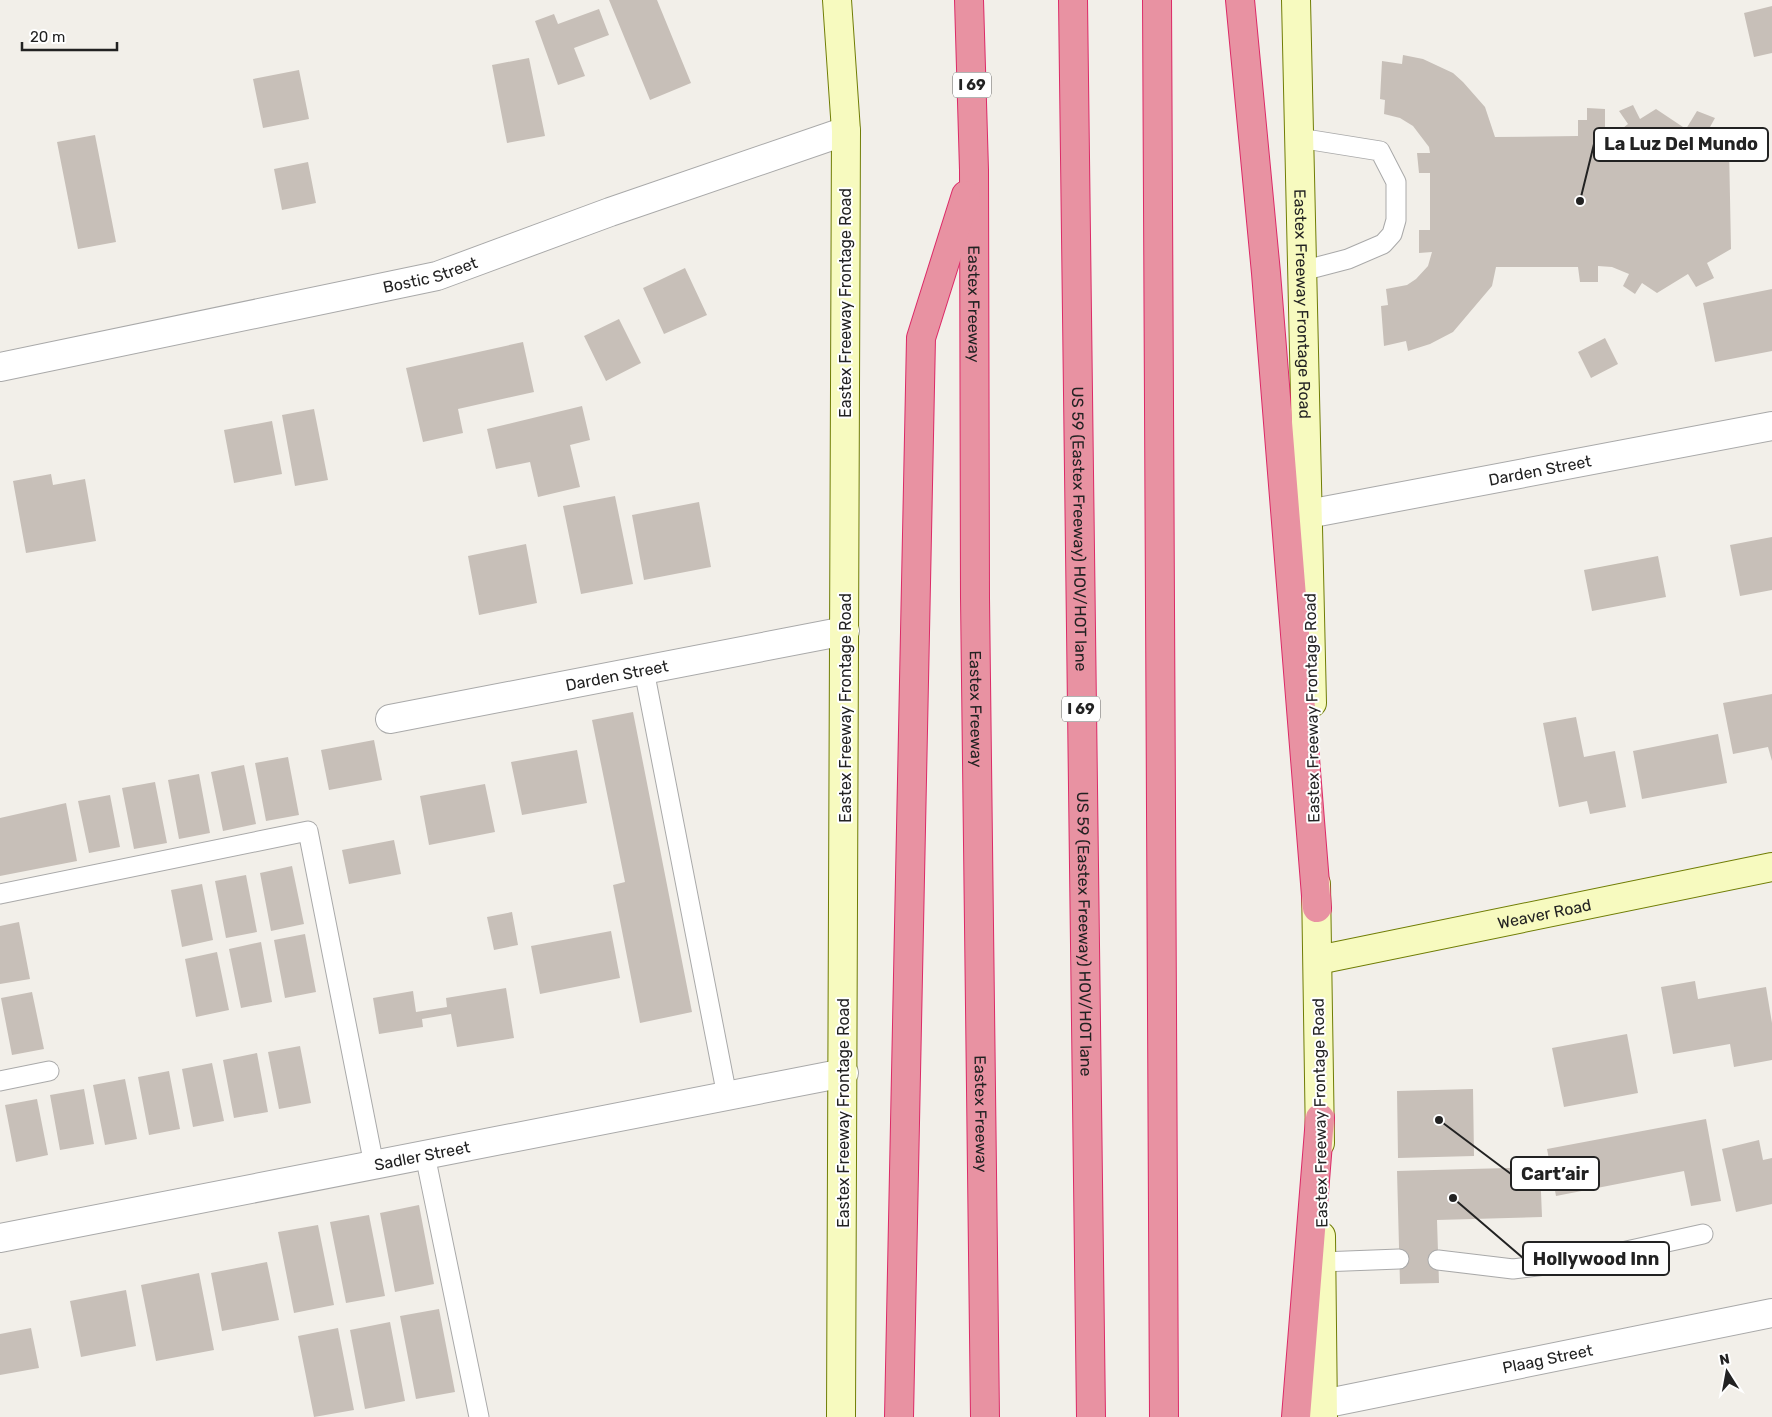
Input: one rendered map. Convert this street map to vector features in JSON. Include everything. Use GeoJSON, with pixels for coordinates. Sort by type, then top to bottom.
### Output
{"type":"FeatureCollection","features":[{"type":"Feature","properties":{"kind":"highway","name":"Eastex Freeway"},"geometry":{"type":"LineString","coordinates":[[969,0],[974,170],[975,598],[985,1417]]}},
{"type":"Feature","properties":{"kind":"highway","name":"US 59 (Eastex Freeway) HOV/HOT lane"},"geometry":{"type":"LineString","coordinates":[[1073,0],[1091,1417]]}},
{"type":"Feature","properties":{"kind":"highway"},"geometry":{"type":"LineString","coordinates":[[1157,0],[1164,1417]]}},
{"type":"Feature","properties":{"kind":"highway"},"geometry":{"type":"LineString","coordinates":[[1240,0],[1266,273],[1317,908]]}},
{"type":"Feature","properties":{"kind":"highway"},"geometry":{"type":"LineString","coordinates":[[899,1417],[921,338],[974,170]]}},
{"type":"Feature","properties":{"kind":"highway"},"geometry":{"type":"LineString","coordinates":[[1296,1417],[1320,1118]]}},
{"type":"Feature","properties":{"kind":"main road","name":"Eastex Freeway Frontage Road"},"geometry":{"type":"LineString","coordinates":[[837,0],[846,131],[844,1073],[841,1417]]}},
{"type":"Feature","properties":{"kind":"main road","name":"Eastex Freeway Frontage Road"},"geometry":{"type":"LineString","coordinates":[[1296,0],[1318,960],[1323,1410]]}},
{"type":"Feature","properties":{"kind":"main road","name":"Weaver Road"},"geometry":{"type":"LineString","coordinates":[[1318,960],[1772,867]]}},
{"type":"Feature","properties":{"kind":"street","name":"Bostic Street"},"geometry":{"type":"LineString","coordinates":[[0,367],[437,276],[610,212],[846,131]]}},
{"type":"Feature","properties":{"kind":"street","name":"Darden Street"},"geometry":{"type":"LineString","coordinates":[[1308,514],[1772,426]]}},
{"type":"Feature","properties":{"kind":"street","name":"Darden Street"},"geometry":{"type":"LineString","coordinates":[[390,719],[845,631]]}},
{"type":"Feature","properties":{"kind":"street","name":"Sadler Street"},"geometry":{"type":"LineString","coordinates":[[0,1238],[844,1073]]}},
{"type":"Feature","properties":{"kind":"street","name":"Plaag Street"},"geometry":{"type":"LineString","coordinates":[[1323,1410],[1772,1313]]}},
{"type":"Feature","properties":{"kind":"lane"},"geometry":{"type":"LineString","coordinates":[[1299,138],[1380,151],[1396,182],[1396,220],[1392,234],[1382,244],[1341,261],[1302,271]]}},
{"type":"Feature","properties":{"kind":"lane"},"geometry":{"type":"LineString","coordinates":[[644,670],[727,1096]]}},
{"type":"Feature","properties":{"kind":"lane"},"geometry":{"type":"LineString","coordinates":[[0,894],[308,830],[374,1165]]}},
{"type":"Feature","properties":{"kind":"lane"},"geometry":{"type":"LineString","coordinates":[[0,1081],[49,1071]]}},
{"type":"Feature","properties":{"kind":"lane"},"geometry":{"type":"LineString","coordinates":[[425,1155],[478,1417]]}},
{"type":"Feature","properties":{"kind":"lane"},"geometry":{"type":"LineString","coordinates":[[1438,1260],[1513,1269],[1586,1260],[1703,1234]]}},
{"type":"Feature","properties":{"kind":"lane"},"geometry":{"type":"LineString","coordinates":[[1321,1262],[1399,1259]]}},
{"type":"Feature","properties":{"kind":"building"},"geometry":{"type":"Polygon","coordinates":[[[609,0],[657,0],[691,83],[650,100],[609,0]]]}},
{"type":"Feature","properties":{"kind":"building"},"geometry":{"type":"Polygon","coordinates":[[[1772,6],[1772,53],[1754,57],[1744,13],[1772,6]]]}},
{"type":"Feature","properties":{"kind":"building"},"geometry":{"type":"Polygon","coordinates":[[[599,9],[609,35],[574,48],[585,76],[558,85],[535,21],[554,14],[558,24],[599,9]]]}},
{"type":"Feature","properties":{"kind":"building"},"geometry":{"type":"Polygon","coordinates":[[[1403,55],[1423,59],[1453,73],[1485,107],[1495,137],[1578,136],[1578,120],[1587,120],[1587,108],[1605,109],[1605,134],[1618,132],[1628,124],[1619,111],[1633,105],[1640,119],[1656,109],[1686,129],[1697,111],[1715,118],[1705,136],[1729,147],[1731,249],[1707,263],[1714,278],[1696,287],[1688,274],[1657,293],[1642,283],[1635,294],[1623,286],[1629,274],[1612,267],[1598,266],[1598,282],[1580,282],[1578,267],[1496,267],[1492,286],[1453,332],[1430,344],[1408,351],[1406,341],[1384,346],[1381,306],[1388,305],[1386,289],[1407,285],[1416,279],[1428,266],[1432,252],[1419,253],[1419,230],[1430,230],[1430,173],[1419,173],[1417,153],[1430,153],[1429,147],[1413,126],[1400,118],[1384,114],[1385,100],[1380,99],[1382,61],[1402,64],[1403,55]]]}},
{"type":"Feature","properties":{"kind":"building"},"geometry":{"type":"Polygon","coordinates":[[[529,58],[545,136],[507,143],[492,65],[529,58]]]}},
{"type":"Feature","properties":{"kind":"building"},"geometry":{"type":"Polygon","coordinates":[[[299,70],[309,119],[263,128],[253,79],[299,70]]]}},
{"type":"Feature","properties":{"kind":"building"},"geometry":{"type":"Polygon","coordinates":[[[95,135],[116,242],[78,249],[57,142],[95,135]]]}},
{"type":"Feature","properties":{"kind":"building"},"geometry":{"type":"Polygon","coordinates":[[[308,162],[316,203],[282,210],[274,169],[308,162]]]}},
{"type":"Feature","properties":{"kind":"building"},"geometry":{"type":"Polygon","coordinates":[[[685,268],[707,315],[664,334],[643,288],[685,268]]]}},
{"type":"Feature","properties":{"kind":"building"},"geometry":{"type":"Polygon","coordinates":[[[1772,289],[1772,351],[1715,362],[1703,303],[1772,289]]]}},
{"type":"Feature","properties":{"kind":"building"},"geometry":{"type":"Polygon","coordinates":[[[619,319],[641,363],[606,381],[584,336],[619,319]]]}},
{"type":"Feature","properties":{"kind":"building"},"geometry":{"type":"Polygon","coordinates":[[[1605,338],[1618,364],[1591,378],[1578,352],[1605,338]]]}},
{"type":"Feature","properties":{"kind":"building"},"geometry":{"type":"Polygon","coordinates":[[[523,342],[534,392],[458,409],[463,433],[423,442],[406,368],[523,342]]]}},
{"type":"Feature","properties":{"kind":"building"},"geometry":{"type":"Polygon","coordinates":[[[582,406],[590,440],[570,445],[580,487],[538,497],[530,462],[496,469],[487,429],[582,406]]]}},
{"type":"Feature","properties":{"kind":"building"},"geometry":{"type":"Polygon","coordinates":[[[314,409],[328,480],[295,486],[282,415],[314,409]]]}},
{"type":"Feature","properties":{"kind":"building"},"geometry":{"type":"Polygon","coordinates":[[[272,421],[282,474],[234,483],[224,430],[272,421]]]}},
{"type":"Feature","properties":{"kind":"building"},"geometry":{"type":"Polygon","coordinates":[[[51,474],[53,485],[85,479],[96,541],[26,553],[13,481],[51,474]]]}},
{"type":"Feature","properties":{"kind":"building"},"geometry":{"type":"Polygon","coordinates":[[[615,496],[633,584],[581,594],[563,506],[615,496]]]}},
{"type":"Feature","properties":{"kind":"building"},"geometry":{"type":"Polygon","coordinates":[[[699,502],[711,567],[644,580],[632,515],[699,502]]]}},
{"type":"Feature","properties":{"kind":"building"},"geometry":{"type":"Polygon","coordinates":[[[1772,537],[1772,590],[1740,596],[1730,545],[1772,537]]]}},
{"type":"Feature","properties":{"kind":"building"},"geometry":{"type":"Polygon","coordinates":[[[526,544],[537,603],[479,615],[468,556],[526,544]]]}},
{"type":"Feature","properties":{"kind":"building"},"geometry":{"type":"Polygon","coordinates":[[[1658,556],[1666,597],[1592,611],[1584,570],[1658,556]]]}},
{"type":"Feature","properties":{"kind":"building"},"geometry":{"type":"Polygon","coordinates":[[[1772,694],[1772,761],[1768,747],[1733,754],[1723,703],[1772,694]]]}},
{"type":"Feature","properties":{"kind":"building"},"geometry":{"type":"Polygon","coordinates":[[[633,712],[692,1012],[640,1023],[613,885],[625,882],[592,720],[633,712]]]}},
{"type":"Feature","properties":{"kind":"building"},"geometry":{"type":"Polygon","coordinates":[[[1576,717],[1584,757],[1615,751],[1626,807],[1590,814],[1587,801],[1559,807],[1543,723],[1576,717]]]}},
{"type":"Feature","properties":{"kind":"building"},"geometry":{"type":"Polygon","coordinates":[[[1718,734],[1727,783],[1642,799],[1633,751],[1718,734]]]}},
{"type":"Feature","properties":{"kind":"building"},"geometry":{"type":"Polygon","coordinates":[[[374,740],[382,780],[329,790],[321,750],[374,740]]]}},
{"type":"Feature","properties":{"kind":"building"},"geometry":{"type":"Polygon","coordinates":[[[577,750],[587,803],[522,815],[511,762],[577,750]]]}},
{"type":"Feature","properties":{"kind":"building"},"geometry":{"type":"Polygon","coordinates":[[[288,757],[299,815],[266,821],[255,763],[288,757]]]}},
{"type":"Feature","properties":{"kind":"building"},"geometry":{"type":"Polygon","coordinates":[[[244,765],[256,824],[223,831],[211,772],[244,765]]]}},
{"type":"Feature","properties":{"kind":"building"},"geometry":{"type":"Polygon","coordinates":[[[199,774],[210,833],[179,839],[168,780],[199,774]]]}},
{"type":"Feature","properties":{"kind":"building"},"geometry":{"type":"Polygon","coordinates":[[[155,782],[167,843],[134,849],[122,788],[155,782]]]}},
{"type":"Feature","properties":{"kind":"building"},"geometry":{"type":"Polygon","coordinates":[[[485,784],[495,832],[429,845],[420,796],[485,784]]]}},
{"type":"Feature","properties":{"kind":"building"},"geometry":{"type":"Polygon","coordinates":[[[110,795],[120,847],[89,853],[78,801],[110,795]]]}},
{"type":"Feature","properties":{"kind":"building"},"geometry":{"type":"Polygon","coordinates":[[[66,803],[77,861],[0,876],[0,818],[66,803]]]}},
{"type":"Feature","properties":{"kind":"building"},"geometry":{"type":"Polygon","coordinates":[[[394,840],[401,874],[349,884],[342,850],[394,840]]]}},
{"type":"Feature","properties":{"kind":"building"},"geometry":{"type":"Polygon","coordinates":[[[292,866],[304,924],[271,931],[260,873],[292,866]]]}},
{"type":"Feature","properties":{"kind":"building"},"geometry":{"type":"Polygon","coordinates":[[[246,875],[257,932],[226,938],[215,881],[246,875]]]}},
{"type":"Feature","properties":{"kind":"building"},"geometry":{"type":"Polygon","coordinates":[[[202,884],[213,940],[182,947],[171,890],[202,884]]]}},
{"type":"Feature","properties":{"kind":"building"},"geometry":{"type":"Polygon","coordinates":[[[512,912],[518,945],[494,950],[487,917],[512,912]]]}},
{"type":"Feature","properties":{"kind":"building"},"geometry":{"type":"Polygon","coordinates":[[[19,922],[30,979],[0,984],[0,926],[19,922]]]}},
{"type":"Feature","properties":{"kind":"building"},"geometry":{"type":"Polygon","coordinates":[[[611,931],[620,978],[540,994],[531,946],[611,931]]]}},
{"type":"Feature","properties":{"kind":"building"},"geometry":{"type":"Polygon","coordinates":[[[305,934],[316,992],[285,998],[274,940],[305,934]]]}},
{"type":"Feature","properties":{"kind":"building"},"geometry":{"type":"Polygon","coordinates":[[[261,942],[272,1002],[241,1008],[229,949],[261,942]]]}},
{"type":"Feature","properties":{"kind":"building"},"geometry":{"type":"Polygon","coordinates":[[[217,952],[229,1010],[196,1017],[185,959],[217,952]]]}},
{"type":"Feature","properties":{"kind":"building"},"geometry":{"type":"Polygon","coordinates":[[[1695,981],[1698,999],[1766,987],[1772,1023],[1772,1060],[1734,1067],[1730,1044],[1673,1054],[1661,987],[1695,981]]]}},
{"type":"Feature","properties":{"kind":"building"},"geometry":{"type":"Polygon","coordinates":[[[506,988],[514,1038],[457,1047],[451,1014],[422,1019],[423,1027],[379,1034],[373,998],[413,991],[416,1012],[447,1007],[446,998],[506,988]]]}},
{"type":"Feature","properties":{"kind":"building"},"geometry":{"type":"Polygon","coordinates":[[[32,992],[44,1049],[12,1055],[1,998],[32,992]]]}},
{"type":"Feature","properties":{"kind":"building"},"geometry":{"type":"Polygon","coordinates":[[[1627,1034],[1638,1093],[1564,1107],[1552,1048],[1627,1034]]]}},
{"type":"Feature","properties":{"kind":"building"},"geometry":{"type":"Polygon","coordinates":[[[300,1046],[311,1103],[279,1109],[268,1052],[300,1046]]]}},
{"type":"Feature","properties":{"kind":"building"},"geometry":{"type":"Polygon","coordinates":[[[257,1053],[268,1112],[234,1118],[223,1060],[257,1053]]]}},
{"type":"Feature","properties":{"kind":"building"},"geometry":{"type":"Polygon","coordinates":[[[212,1063],[224,1121],[193,1127],[182,1069],[212,1063]]]}},
{"type":"Feature","properties":{"kind":"building"},"geometry":{"type":"Polygon","coordinates":[[[169,1071],[180,1129],[149,1135],[138,1077],[169,1071]]]}},
{"type":"Feature","properties":{"kind":"building"},"geometry":{"type":"Polygon","coordinates":[[[125,1079],[137,1139],[105,1145],[93,1085],[125,1079]]]}},
{"type":"Feature","properties":{"kind":"building"},"geometry":{"type":"Polygon","coordinates":[[[84,1089],[94,1144],[60,1150],[50,1095],[84,1089]]]}},
{"type":"Feature","properties":{"kind":"building"},"geometry":{"type":"Polygon","coordinates":[[[1473,1089],[1474,1156],[1398,1158],[1397,1091],[1473,1089]]]}},
{"type":"Feature","properties":{"kind":"building"},"geometry":{"type":"Polygon","coordinates":[[[37,1099],[48,1155],[16,1162],[5,1105],[37,1099]]]}},
{"type":"Feature","properties":{"kind":"building"},"geometry":{"type":"Polygon","coordinates":[[[1706,1119],[1721,1201],[1691,1206],[1684,1171],[1556,1196],[1547,1149],[1706,1119]]]}},
{"type":"Feature","properties":{"kind":"building"},"geometry":{"type":"Polygon","coordinates":[[[1759,1140],[1763,1160],[1772,1158],[1772,1204],[1736,1212],[1722,1149],[1759,1140]]]}},
{"type":"Feature","properties":{"kind":"building"},"geometry":{"type":"Polygon","coordinates":[[[1540,1167],[1542,1217],[1437,1220],[1439,1283],[1400,1284],[1397,1171],[1540,1167]]]}},
{"type":"Feature","properties":{"kind":"building"},"geometry":{"type":"Polygon","coordinates":[[[419,1205],[434,1284],[395,1292],[380,1213],[419,1205]]]}},
{"type":"Feature","properties":{"kind":"building"},"geometry":{"type":"Polygon","coordinates":[[[369,1215],[385,1296],[346,1303],[330,1222],[369,1215]]]}},
{"type":"Feature","properties":{"kind":"building"},"geometry":{"type":"Polygon","coordinates":[[[318,1225],[334,1305],[294,1313],[278,1232],[318,1225]]]}},
{"type":"Feature","properties":{"kind":"building"},"geometry":{"type":"Polygon","coordinates":[[[267,1262],[279,1320],[222,1331],[211,1273],[267,1262]]]}},
{"type":"Feature","properties":{"kind":"building"},"geometry":{"type":"Polygon","coordinates":[[[199,1273],[214,1350],[156,1361],[141,1285],[199,1273]]]}},
{"type":"Feature","properties":{"kind":"building"},"geometry":{"type":"Polygon","coordinates":[[[126,1290],[136,1346],[81,1357],[70,1301],[126,1290]]]}},
{"type":"Feature","properties":{"kind":"building"},"geometry":{"type":"Polygon","coordinates":[[[439,1309],[455,1392],[416,1399],[400,1316],[439,1309]]]}},
{"type":"Feature","properties":{"kind":"building"},"geometry":{"type":"Polygon","coordinates":[[[390,1322],[405,1401],[365,1409],[350,1330],[390,1322]]]}},
{"type":"Feature","properties":{"kind":"building"},"geometry":{"type":"Polygon","coordinates":[[[31,1328],[39,1368],[0,1375],[0,1334],[31,1328]]]}},
{"type":"Feature","properties":{"kind":"building"},"geometry":{"type":"Polygon","coordinates":[[[338,1328],[354,1410],[314,1417],[298,1336],[338,1328]]]}},
{"type":"Feature","properties":{"kind":"place","name":"La Luz Del Mundo"},"geometry":{"type":"Point","coordinates":[1580,201]}},
{"type":"Feature","properties":{"kind":"place","name":"Cart’air"},"geometry":{"type":"Point","coordinates":[1439,1120]}},
{"type":"Feature","properties":{"kind":"place","name":"Hollywood Inn"},"geometry":{"type":"Point","coordinates":[1453,1198]}}]}
